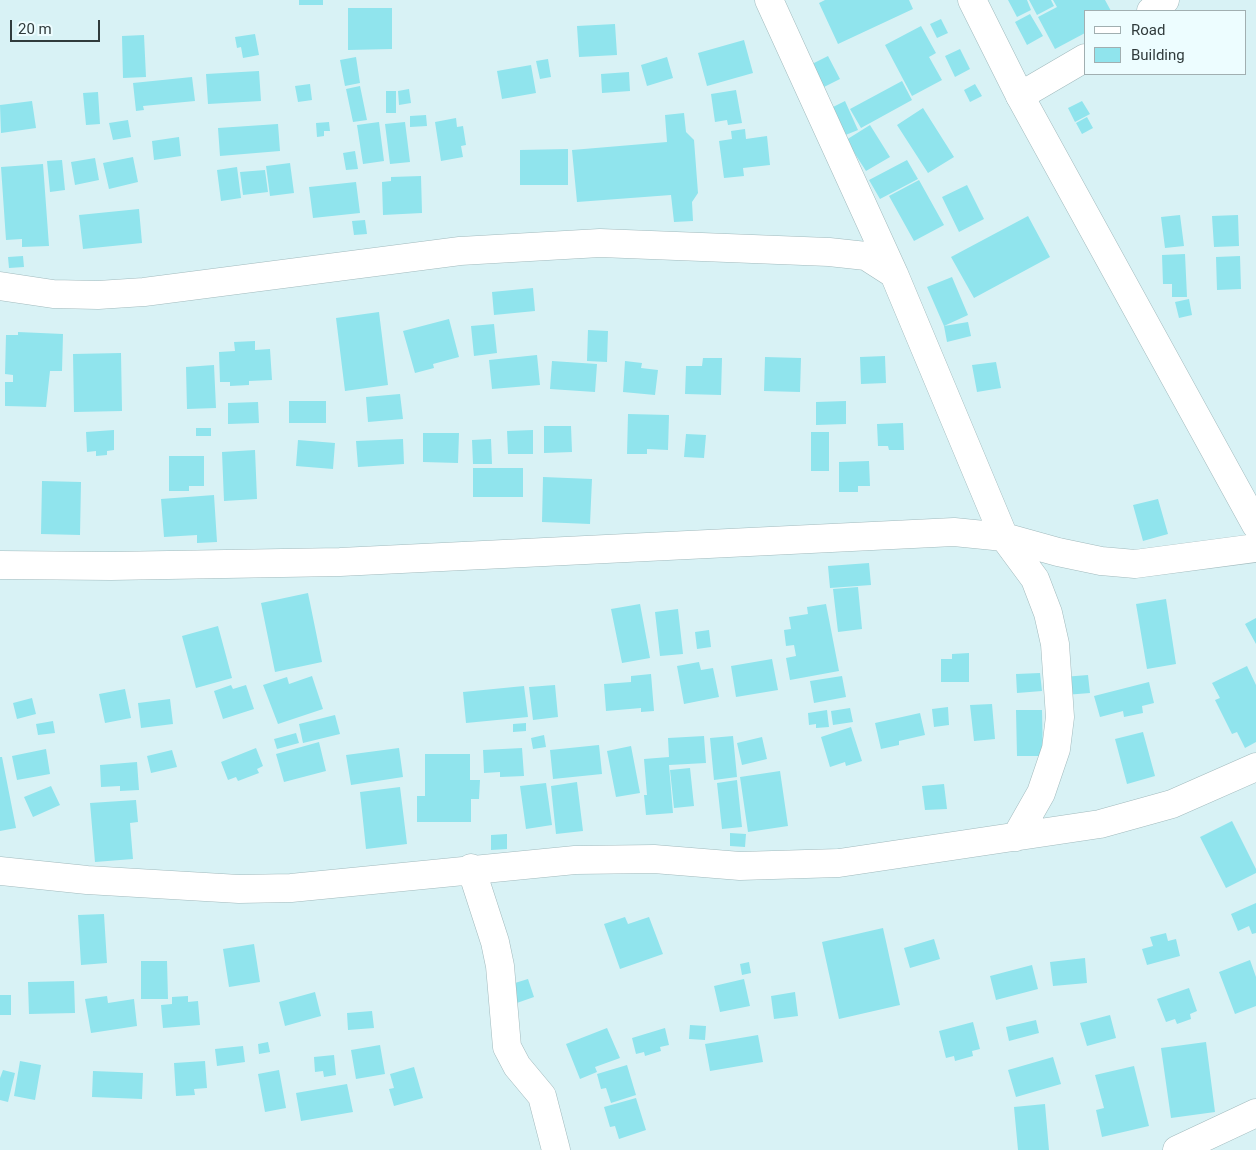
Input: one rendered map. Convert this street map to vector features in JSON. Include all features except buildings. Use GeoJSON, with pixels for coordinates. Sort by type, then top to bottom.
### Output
{"type":"FeatureCollection","features":[{"type":"Feature","properties":{"kind":"street"},"geometry":{"type":"LineString","coordinates":[[769,0],[894,274],[1004,537],[1035,579],[1048,613],[1055,644],[1060,718],[1056,750],[1041,793],[1016,837]]}},
{"type":"Feature","properties":{"kind":"street"},"geometry":{"type":"LineString","coordinates":[[972,0],[1020,96],[1256,525]]}},
{"type":"Feature","properties":{"kind":"street"},"geometry":{"type":"LineString","coordinates":[[1152,10],[1165,0]]}},
{"type":"Feature","properties":{"kind":"street"},"geometry":{"type":"LineString","coordinates":[[1020,96],[1084,59]]}},
{"type":"Feature","properties":{"kind":"street"},"geometry":{"type":"LineString","coordinates":[[0,286],[53,294],[98,295],[144,292],[460,251],[600,243],[829,252],[866,256],[894,274]]}},
{"type":"Feature","properties":{"kind":"street"},"geometry":{"type":"LineString","coordinates":[[0,565],[340,562],[954,532],[1004,537],[1092,559],[1135,564],[1256,548]]}},
{"type":"Feature","properties":{"kind":"street"},"geometry":{"type":"LineString","coordinates":[[0,871],[87,880],[240,889],[291,888],[471,868],[575,860],[654,859],[740,866],[839,863],[1100,824],[1172,804],[1256,767]]}},
{"type":"Feature","properties":{"kind":"street"},"geometry":{"type":"LineString","coordinates":[[471,868],[495,942],[500,966],[507,1047],[517,1066],[542,1096],[556,1150]]}},
{"type":"Feature","properties":{"kind":"street"},"geometry":{"type":"LineString","coordinates":[[1177,1150],[1256,1113]]}}]}
